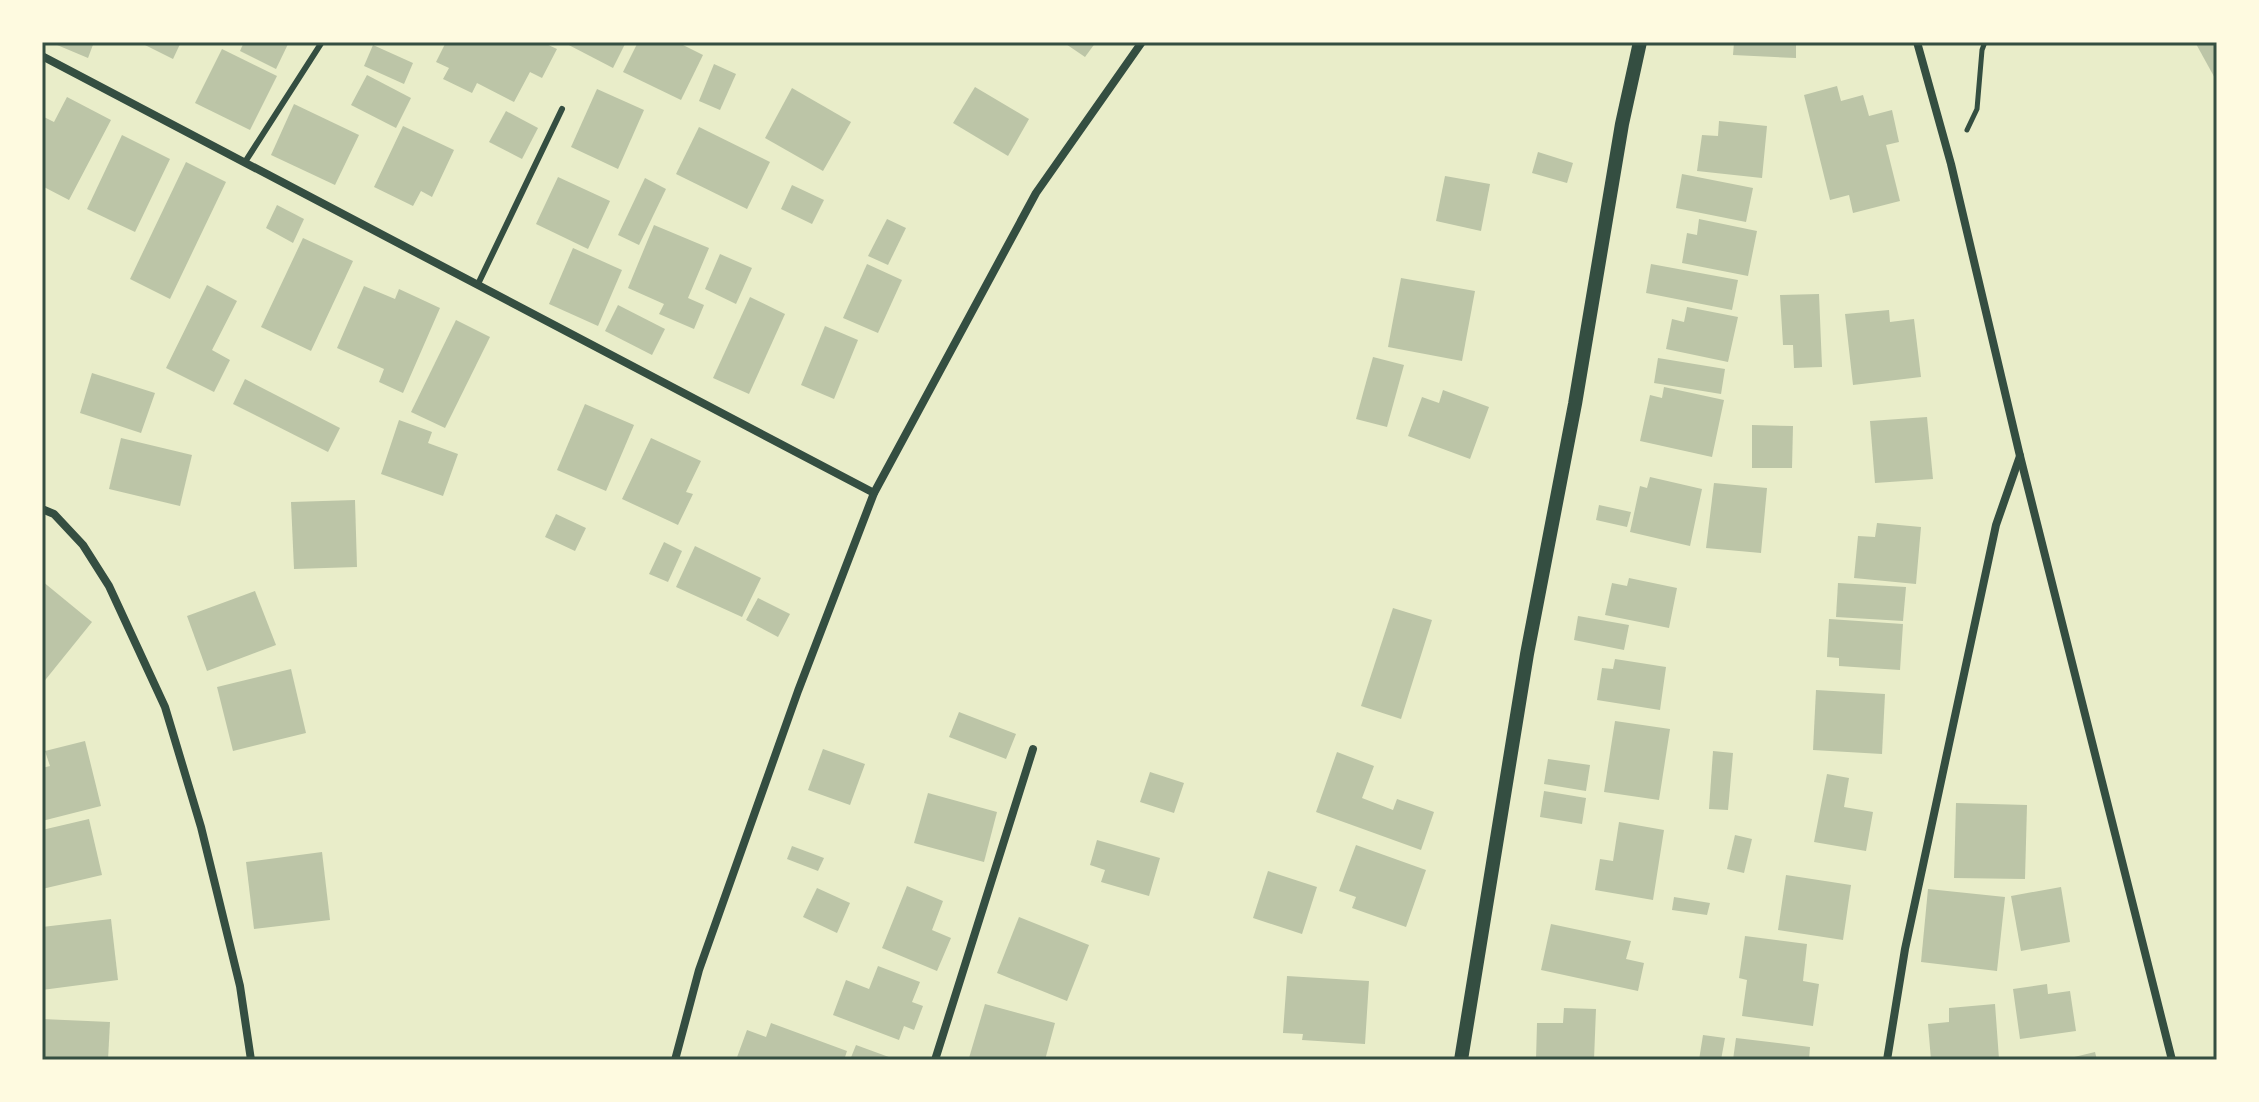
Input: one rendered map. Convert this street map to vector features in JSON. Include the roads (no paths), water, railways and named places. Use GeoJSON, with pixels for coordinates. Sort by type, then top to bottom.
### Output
{"type":"FeatureCollection","features":[{"type":"Feature","properties":{"kind":"street"},"geometry":{"type":"LineString","coordinates":[[675,1060],[699,970],[798,691],[874,493],[1036,193],[1142,42]]}},
{"type":"Feature","properties":{"kind":"street"},"geometry":{"type":"LineString","coordinates":[[1461,1060],[1527,654],[1575,404],[1622,124],[1640,42]]}},
{"type":"Feature","properties":{"kind":"street"},"geometry":{"type":"LineString","coordinates":[[1917,42],[1951,164],[2020,456],[2172,1060]]}},
{"type":"Feature","properties":{"kind":"street"},"geometry":{"type":"LineString","coordinates":[[42,56],[874,493]]}},
{"type":"Feature","properties":{"kind":"street"},"geometry":{"type":"LineString","coordinates":[[1887,1060],[1905,949],[1996,525],[2020,456]]}},
{"type":"Feature","properties":{"kind":"street"},"geometry":{"type":"LineString","coordinates":[[42,509],[54,514],[83,545],[109,586],[165,707],[201,827],[240,986],[251,1060]]}},
{"type":"Feature","properties":{"kind":"street"},"geometry":{"type":"LineString","coordinates":[[935,1060],[1033,749]]}},
{"type":"Feature","properties":{"kind":"lane"},"geometry":{"type":"LineString","coordinates":[[245,162],[322,42]]}},
{"type":"Feature","properties":{"kind":"lane"},"geometry":{"type":"LineString","coordinates":[[478,284],[562,109]]}}]}
